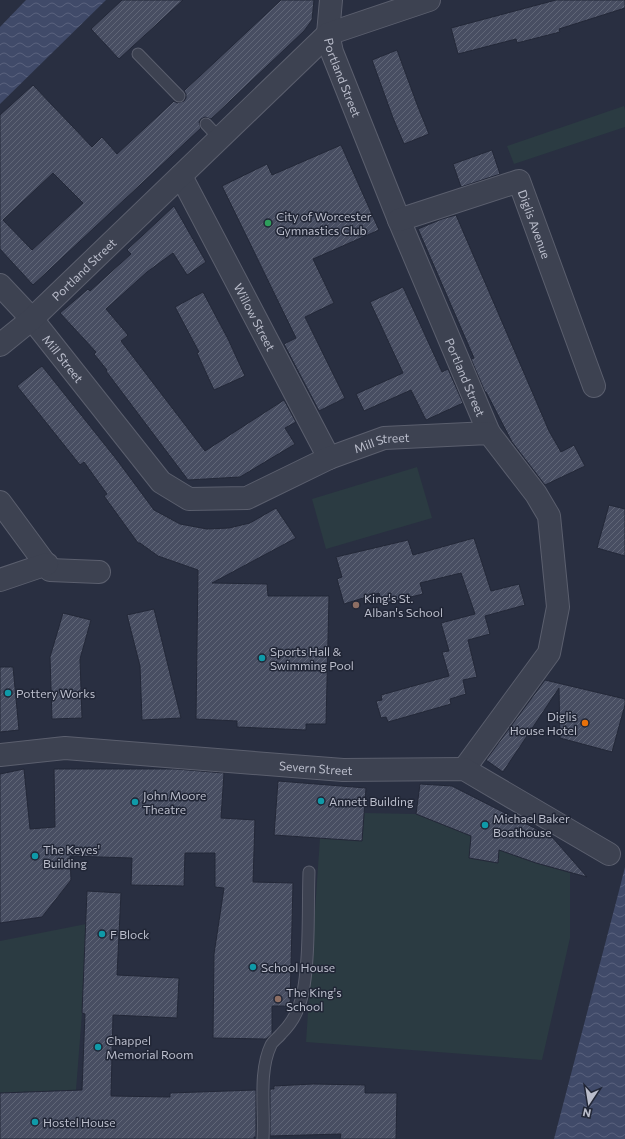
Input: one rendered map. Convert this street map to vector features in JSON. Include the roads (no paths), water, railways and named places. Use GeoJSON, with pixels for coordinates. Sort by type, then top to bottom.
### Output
{"type":"FeatureCollection","features":[{"type":"Feature","properties":{"kind":"street"},"geometry":{"type":"LineString","coordinates":[[330,0],[328,34],[429,0]]}},
{"type":"Feature","properties":{"kind":"street","name":"Portland Street"},"geometry":{"type":"LineString","coordinates":[[0,345],[32,319],[181,176],[212,131],[328,34],[332,52],[399,220],[489,433]]}},
{"type":"Feature","properties":{"kind":"street","name":"Diglis Avenue"},"geometry":{"type":"LineString","coordinates":[[399,220],[516,173],[594,386]]}},
{"type":"Feature","properties":{"kind":"street","name":"Willow Street"},"geometry":{"type":"LineString","coordinates":[[181,176],[329,458]]}},
{"type":"Feature","properties":{"kind":"street","name":"Mill Street"},"geometry":{"type":"LineString","coordinates":[[0,285],[32,319],[161,482],[189,499],[247,498],[329,458],[384,438],[489,433]]}},
{"type":"Feature","properties":{"kind":"street"},"geometry":{"type":"LineString","coordinates":[[489,433],[536,494],[549,516],[558,607],[549,653],[464,769],[609,854]]}},
{"type":"Feature","properties":{"kind":"street"},"geometry":{"type":"LineString","coordinates":[[0,502],[48,567]]}},
{"type":"Feature","properties":{"kind":"street"},"geometry":{"type":"LineString","coordinates":[[0,580],[48,567],[100,572]]}},
{"type":"Feature","properties":{"kind":"street","name":"Severn Street"},"geometry":{"type":"LineString","coordinates":[[0,755],[65,748],[343,770],[464,769]]}},
{"type":"Feature","properties":{"kind":"lane"},"geometry":{"type":"LineString","coordinates":[[138,54],[179,96]]}},
{"type":"Feature","properties":{"kind":"lane"},"geometry":{"type":"LineString","coordinates":[[263,1139],[264,1110],[262,1081],[267,1057],[271,1044],[282,1034],[300,1004],[306,978],[309,872]]}},
{"type":"Feature","properties":{"kind":"water"},"geometry":{"type":"Polygon","coordinates":[[[26,0],[106,0],[0,104],[0,27],[26,0]]]}},
{"type":"Feature","properties":{"kind":"water"},"geometry":{"type":"Polygon","coordinates":[[[625,867],[625,1139],[554,1139],[620,887],[625,867]]]}},
{"type":"Feature","properties":{"kind":"place","name":"City of Worcester Gymnastics Club"},"geometry":{"type":"Point","coordinates":[268,223]}},
{"type":"Feature","properties":{"kind":"place","name":"King's St. Alban's School"},"geometry":{"type":"Point","coordinates":[356,605]}},
{"type":"Feature","properties":{"kind":"place","name":"Sports Hall & Swimming Pool"},"geometry":{"type":"Point","coordinates":[262,658]}},
{"type":"Feature","properties":{"kind":"place","name":"Pottery Works"},"geometry":{"type":"Point","coordinates":[8,693]}},
{"type":"Feature","properties":{"kind":"place","name":"Diglis House Hotel"},"geometry":{"type":"Point","coordinates":[585,723]}},
{"type":"Feature","properties":{"kind":"place","name":"Annett Building"},"geometry":{"type":"Point","coordinates":[321,801]}},
{"type":"Feature","properties":{"kind":"place","name":"John Moore Theatre"},"geometry":{"type":"Point","coordinates":[135,802]}},
{"type":"Feature","properties":{"kind":"place","name":"Michael Baker Boathouse"},"geometry":{"type":"Point","coordinates":[485,825]}},
{"type":"Feature","properties":{"kind":"place","name":"The Keyes' Building"},"geometry":{"type":"Point","coordinates":[35,856]}},
{"type":"Feature","properties":{"kind":"place","name":"F Block"},"geometry":{"type":"Point","coordinates":[102,934]}},
{"type":"Feature","properties":{"kind":"place","name":"School House"},"geometry":{"type":"Point","coordinates":[253,967]}},
{"type":"Feature","properties":{"kind":"place","name":"The King's School"},"geometry":{"type":"Point","coordinates":[278,999]}},
{"type":"Feature","properties":{"kind":"place","name":"Chappel Memorial Room"},"geometry":{"type":"Point","coordinates":[98,1047]}},
{"type":"Feature","properties":{"kind":"place","name":"Hostel House"},"geometry":{"type":"Point","coordinates":[35,1122]}}]}
